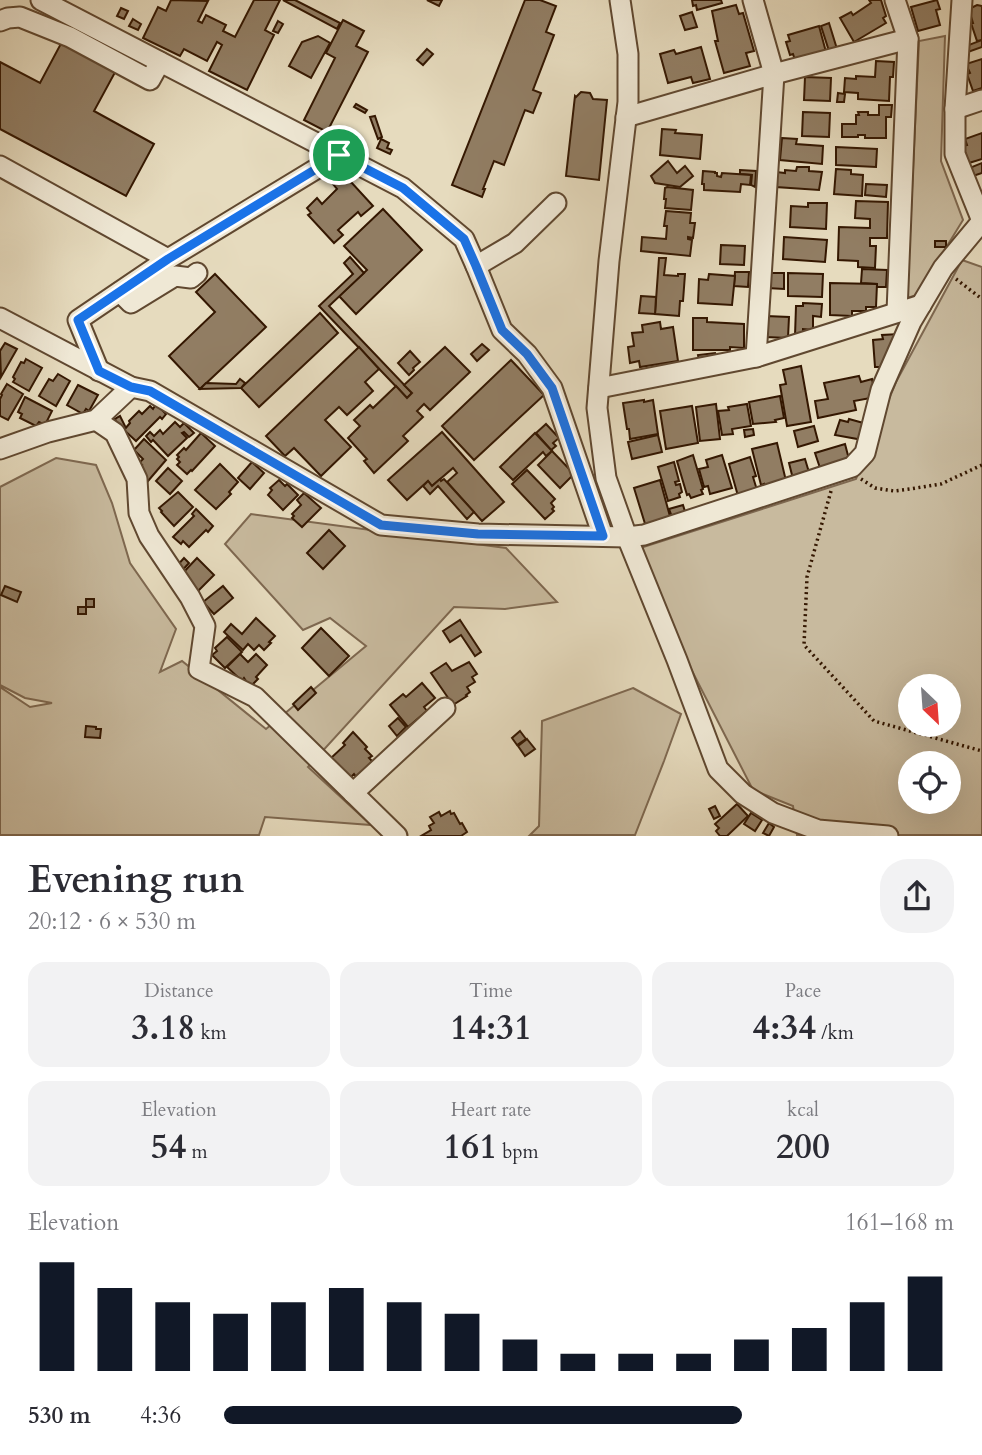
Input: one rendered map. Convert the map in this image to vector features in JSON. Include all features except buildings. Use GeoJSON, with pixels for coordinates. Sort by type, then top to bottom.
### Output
{"type":"FeatureCollection","features":[{"type":"Feature","properties":{"kind":"street"},"geometry":{"type":"LineString","coordinates":[[41,0],[403,188],[464,239],[502,330],[527,354],[552,388],[603,536]]}},
{"type":"Feature","properties":{"kind":"street"},"geometry":{"type":"LineString","coordinates":[[620,0],[628,54],[628,102],[609,261],[597,408],[606,478],[718,769],[743,794],[774,814],[818,831],[888,835]]}},
{"type":"Feature","properties":{"kind":"street"},"geometry":{"type":"LineString","coordinates":[[753,0],[774,75],[756,357]]}},
{"type":"Feature","properties":{"kind":"street"},"geometry":{"type":"LineString","coordinates":[[895,0],[908,39],[897,312]]}},
{"type":"Feature","properties":{"kind":"street"},"geometry":{"type":"LineString","coordinates":[[0,318],[131,387],[150,391],[381,525],[478,534],[627,537],[644,535],[852,467],[865,453],[881,390],[911,322],[943,268],[982,221],[955,154],[962,0]]}},
{"type":"Feature","properties":{"kind":"street"},"geometry":{"type":"LineString","coordinates":[[0,21],[20,17],[70,37],[150,80],[160,62]]}},
{"type":"Feature","properties":{"kind":"street"},"geometry":{"type":"LineString","coordinates":[[626,117],[908,39]]}},
{"type":"Feature","properties":{"kind":"street"},"geometry":{"type":"LineString","coordinates":[[955,109],[982,100]]}},
{"type":"Feature","properties":{"kind":"street"},"geometry":{"type":"LineString","coordinates":[[99,371],[78,320],[168,259],[339,155]]}},
{"type":"Feature","properties":{"kind":"street"},"geometry":{"type":"LineString","coordinates":[[0,166],[168,259]]}},
{"type":"Feature","properties":{"kind":"street"},"geometry":{"type":"LineString","coordinates":[[476,266],[515,243],[556,203]]}},
{"type":"Feature","properties":{"kind":"street"},"geometry":{"type":"LineString","coordinates":[[120,292],[131,303],[175,276],[191,278],[197,273]]}},
{"type":"Feature","properties":{"kind":"street"},"geometry":{"type":"LineString","coordinates":[[598,388],[756,357],[921,305]]}},
{"type":"Feature","properties":{"kind":"street"},"geometry":{"type":"LineString","coordinates":[[0,449],[48,432],[96,420],[131,387]]}},
{"type":"Feature","properties":{"kind":"street"},"geometry":{"type":"LineString","coordinates":[[96,420],[115,433],[137,480],[139,513],[149,536],[190,597],[205,626],[199,669],[255,697],[397,835]]}},
{"type":"Feature","properties":{"kind":"street"},"geometry":{"type":"LineString","coordinates":[[353,793],[445,708]]}},
{"type":"Feature","properties":{"kind":"path"},"geometry":{"type":"LineString","coordinates":[[943,268],[982,299]]}},
{"type":"Feature","properties":{"kind":"path"},"geometry":{"type":"LineString","coordinates":[[982,465],[941,484],[894,491],[876,488],[853,474],[836,472],[807,577],[804,645],[874,721],[982,751]]}},
{"type":"Feature","properties":{"kind":"shaded area"},"geometry":{"type":"Polygon","coordinates":[[[945,36],[941,161],[963,220],[917,295],[907,298],[919,41],[945,36]]]}},
{"type":"Feature","properties":{"kind":"shaded area"},"geometry":{"type":"Polygon","coordinates":[[[962,260],[982,267],[982,835],[797,835],[793,806],[753,790],[689,665],[637,549],[856,479],[896,382],[962,260]]]}},
{"type":"Feature","properties":{"kind":"shaded area"},"geometry":{"type":"Polygon","coordinates":[[[56,458],[96,465],[112,503],[130,563],[176,629],[160,672],[182,661],[266,729],[366,646],[330,618],[303,630],[225,544],[251,514],[506,548],[557,602],[505,609],[454,607],[308,767],[371,825],[265,817],[259,835],[0,835],[0,687],[30,707],[52,703],[25,698],[0,685],[0,487],[56,458]]]}},
{"type":"Feature","properties":{"kind":"shaded area"},"geometry":{"type":"Polygon","coordinates":[[[633,688],[681,714],[635,835],[530,835],[539,826],[542,721],[633,688]]]}},
{"type":"Feature","properties":{"kind":"route"},"geometry":{"type":"LineString","coordinates":[[339,155],[403,188],[464,239],[502,330],[527,354],[552,388],[603,536],[478,534],[381,525],[150,391],[131,387],[99,371],[78,320],[168,259],[339,155]]}}]}
